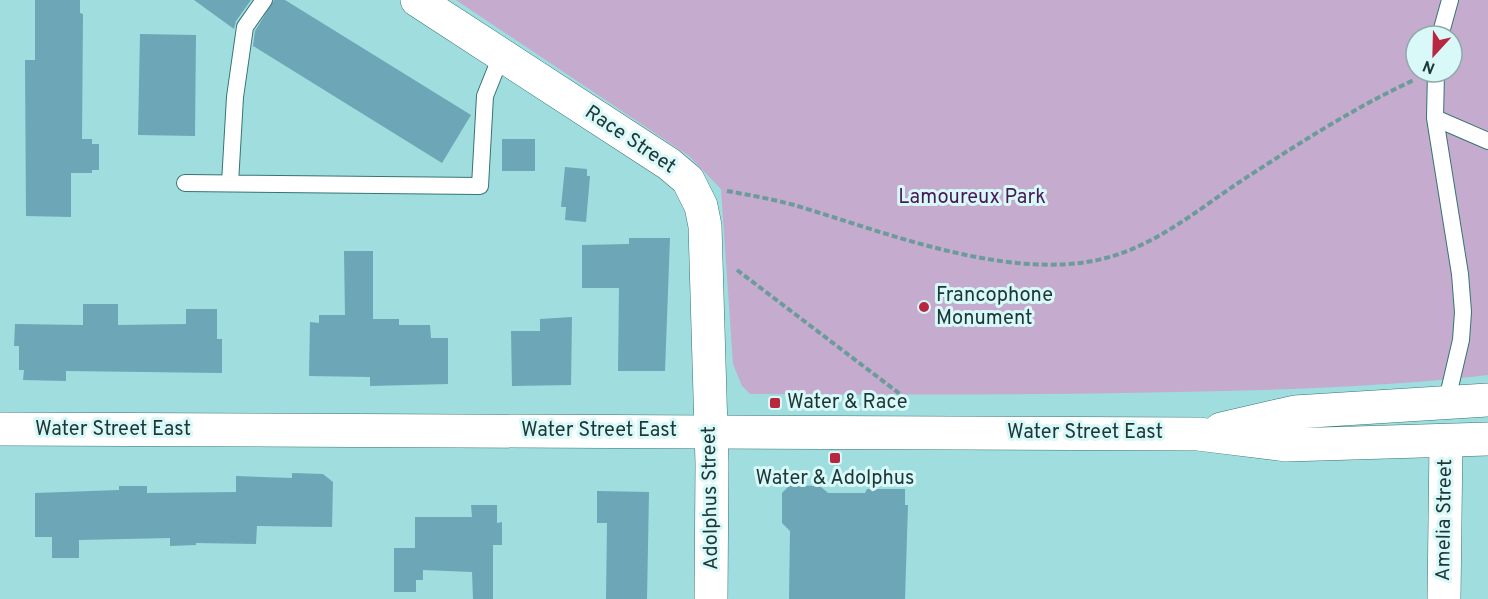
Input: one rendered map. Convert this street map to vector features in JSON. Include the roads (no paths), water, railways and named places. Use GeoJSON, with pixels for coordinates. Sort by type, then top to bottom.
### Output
{"type":"FeatureCollection","features":[{"type":"Feature","properties":{"kind":"main road","name":"Race Street"},"geometry":{"type":"LineString","coordinates":[[417,0],[501,57],[669,164],[688,180],[701,206],[707,247],[709,397]]}},
{"type":"Feature","properties":{"kind":"main road","name":"Adolphus Street"},"geometry":{"type":"LineString","coordinates":[[709,397],[711,599]]}},
{"type":"Feature","properties":{"kind":"main road","name":"Water Street East"},"geometry":{"type":"LineString","coordinates":[[1198,434],[1295,412],[1488,400]]}},
{"type":"Feature","properties":{"kind":"main road","name":"Water Street East"},"geometry":{"type":"LineString","coordinates":[[0,429],[1198,434],[1287,445],[1488,439]]}},
{"type":"Feature","properties":{"kind":"main road","name":"Amelia Street"},"geometry":{"type":"LineString","coordinates":[[1444,599],[1446,441]]}},
{"type":"Feature","properties":{"kind":"lane"},"geometry":{"type":"LineString","coordinates":[[231,183],[234,97],[245,27],[264,0]]}},
{"type":"Feature","properties":{"kind":"lane"},"geometry":{"type":"LineString","coordinates":[[1443,24],[1450,0]]}},
{"type":"Feature","properties":{"kind":"lane"},"geometry":{"type":"LineString","coordinates":[[185,183],[480,186],[485,96],[501,57]]}},
{"type":"Feature","properties":{"kind":"lane"},"geometry":{"type":"LineString","coordinates":[[1430,84],[1460,274],[1463,312],[1461,340],[1446,404]]}},
{"type":"Feature","properties":{"kind":"lane"},"geometry":{"type":"LineString","coordinates":[[1435,118],[1488,141]]}},
{"type":"Feature","properties":{"kind":"place","name":"Francophone Monument"},"geometry":{"type":"Point","coordinates":[924,307]}},
{"type":"Feature","properties":{"kind":"place","name":"Water & Race"},"geometry":{"type":"Point","coordinates":[775,403]}},
{"type":"Feature","properties":{"kind":"place","name":"Water & Adolphus"},"geometry":{"type":"Point","coordinates":[835,458]}},
{"type":"Feature","properties":{"kind":"park label","name":"Lamoureux Park"},"geometry":{"type":"Point","coordinates":[972,198]}}]}
